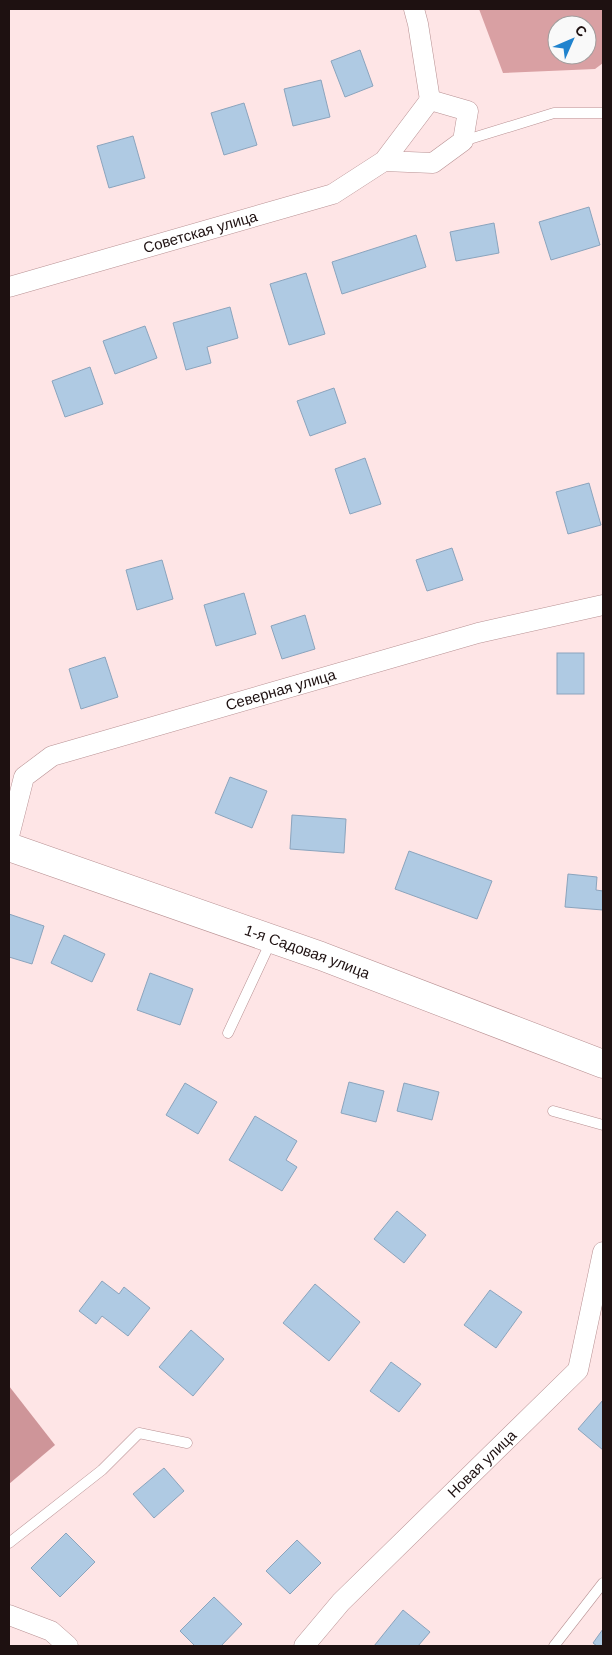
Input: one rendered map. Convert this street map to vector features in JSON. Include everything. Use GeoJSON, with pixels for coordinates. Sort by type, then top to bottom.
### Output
{"type":"FeatureCollection","features":[{"type":"Feature","properties":{"kind":"street"},"geometry":{"type":"LineString","coordinates":[[384,161],[433,163],[463,141],[468,111],[430,100],[414,9]]}},
{"type":"Feature","properties":{"kind":"street","name":"Советская улица"},"geometry":{"type":"LineString","coordinates":[[9,288],[333,194],[384,161],[430,100]]}},
{"type":"Feature","properties":{"kind":"street","name":"Северная улица"},"geometry":{"type":"LineString","coordinates":[[9,836],[24,778],[52,756],[478,634],[603,605]]}},
{"type":"Feature","properties":{"kind":"street","name":"1-я Садовая улица"},"geometry":{"type":"LineString","coordinates":[[9,847],[272,939],[603,1064]]}},
{"type":"Feature","properties":{"kind":"street","name":"Новая улица"},"geometry":{"type":"LineString","coordinates":[[304,1646],[341,1602],[578,1370],[603,1252]]}},
{"type":"Feature","properties":{"kind":"street"},"geometry":{"type":"LineString","coordinates":[[9,1615],[50,1631],[68,1646]]}},
{"type":"Feature","properties":{"kind":"lane"},"geometry":{"type":"LineString","coordinates":[[463,141],[554,113],[603,113]]}},
{"type":"Feature","properties":{"kind":"lane"},"geometry":{"type":"LineString","coordinates":[[228,1033],[272,939]]}},
{"type":"Feature","properties":{"kind":"lane"},"geometry":{"type":"LineString","coordinates":[[553,1111],[603,1125]]}},
{"type":"Feature","properties":{"kind":"lane"},"geometry":{"type":"LineString","coordinates":[[9,1543],[102,1470],[139,1433],[187,1443]]}},
{"type":"Feature","properties":{"kind":"lane"},"geometry":{"type":"LineString","coordinates":[[554,1646],[603,1583]]}},
{"type":"Feature","properties":{"kind":"shaded area"},"geometry":{"type":"Polygon","coordinates":[[[479,9],[603,9],[603,63],[595,69],[503,73],[479,9]]]}},
{"type":"Feature","properties":{"kind":"shaded area"},"geometry":{"type":"Polygon","coordinates":[[[9,1386],[55,1445],[9,1484],[9,1386]]]}},
{"type":"Feature","properties":{"kind":"building"},"geometry":{"type":"Polygon","coordinates":[[[360,50],[373,86],[345,97],[331,61],[360,50]]]}},
{"type":"Feature","properties":{"kind":"building"},"geometry":{"type":"Polygon","coordinates":[[[321,80],[330,117],[293,126],[284,89],[321,80]]]}},
{"type":"Feature","properties":{"kind":"building"},"geometry":{"type":"Polygon","coordinates":[[[244,103],[257,145],[224,155],[211,113],[244,103]]]}},
{"type":"Feature","properties":{"kind":"building"},"geometry":{"type":"Polygon","coordinates":[[[133,136],[145,178],[109,188],[97,146],[133,136]]]}},
{"type":"Feature","properties":{"kind":"building"},"geometry":{"type":"Polygon","coordinates":[[[589,207],[600,245],[551,260],[539,222],[589,207]]]}},
{"type":"Feature","properties":{"kind":"building"},"geometry":{"type":"Polygon","coordinates":[[[494,223],[499,253],[456,261],[450,232],[494,223]]]}},
{"type":"Feature","properties":{"kind":"building"},"geometry":{"type":"Polygon","coordinates":[[[416,235],[426,267],[342,294],[332,262],[416,235]]]}},
{"type":"Feature","properties":{"kind":"building"},"geometry":{"type":"Polygon","coordinates":[[[306,273],[325,334],[289,345],[270,284],[306,273]]]}},
{"type":"Feature","properties":{"kind":"building"},"geometry":{"type":"Polygon","coordinates":[[[230,307],[238,338],[207,347],[211,363],[186,370],[173,323],[230,307]]]}},
{"type":"Feature","properties":{"kind":"building"},"geometry":{"type":"Polygon","coordinates":[[[145,326],[157,358],[115,374],[103,341],[145,326]]]}},
{"type":"Feature","properties":{"kind":"building"},"geometry":{"type":"Polygon","coordinates":[[[90,367],[103,404],[65,417],[52,381],[90,367]]]}},
{"type":"Feature","properties":{"kind":"building"},"geometry":{"type":"Polygon","coordinates":[[[334,388],[346,423],[310,436],[297,401],[334,388]]]}},
{"type":"Feature","properties":{"kind":"building"},"geometry":{"type":"Polygon","coordinates":[[[365,458],[381,504],[350,514],[335,469],[365,458]]]}},
{"type":"Feature","properties":{"kind":"building"},"geometry":{"type":"Polygon","coordinates":[[[589,483],[601,525],[568,534],[556,492],[589,483]]]}},
{"type":"Feature","properties":{"kind":"building"},"geometry":{"type":"Polygon","coordinates":[[[452,548],[463,580],[427,591],[416,560],[452,548]]]}},
{"type":"Feature","properties":{"kind":"building"},"geometry":{"type":"Polygon","coordinates":[[[162,560],[173,599],[137,610],[126,570],[162,560]]]}},
{"type":"Feature","properties":{"kind":"building"},"geometry":{"type":"Polygon","coordinates":[[[244,593],[256,634],[216,646],[204,605],[244,593]]]}},
{"type":"Feature","properties":{"kind":"building"},"geometry":{"type":"Polygon","coordinates":[[[305,615],[315,649],[282,659],[271,626],[305,615]]]}},
{"type":"Feature","properties":{"kind":"building"},"geometry":{"type":"Polygon","coordinates":[[[557,653],[584,653],[584,694],[557,694],[557,653]]]}},
{"type":"Feature","properties":{"kind":"building"},"geometry":{"type":"Polygon","coordinates":[[[105,657],[118,697],[81,709],[69,669],[105,657]]]}},
{"type":"Feature","properties":{"kind":"building"},"geometry":{"type":"Polygon","coordinates":[[[230,777],[267,791],[252,828],[215,813],[230,777]]]}},
{"type":"Feature","properties":{"kind":"building"},"geometry":{"type":"Polygon","coordinates":[[[292,815],[346,819],[344,853],[290,849],[292,815]]]}},
{"type":"Feature","properties":{"kind":"building"},"geometry":{"type":"Polygon","coordinates":[[[409,851],[492,881],[477,919],[395,889],[409,851]]]}},
{"type":"Feature","properties":{"kind":"building"},"geometry":{"type":"Polygon","coordinates":[[[568,874],[597,877],[596,890],[603,891],[603,910],[565,907],[568,874]]]}},
{"type":"Feature","properties":{"kind":"building"},"geometry":{"type":"Polygon","coordinates":[[[9,914],[44,926],[32,964],[9,957],[9,914]]]}},
{"type":"Feature","properties":{"kind":"building"},"geometry":{"type":"Polygon","coordinates":[[[64,935],[105,954],[92,982],[51,963],[64,935]]]}},
{"type":"Feature","properties":{"kind":"building"},"geometry":{"type":"Polygon","coordinates":[[[150,973],[193,989],[180,1025],[137,1010],[150,973]]]}},
{"type":"Feature","properties":{"kind":"building"},"geometry":{"type":"Polygon","coordinates":[[[349,1082],[384,1091],[376,1122],[341,1113],[349,1082]]]}},
{"type":"Feature","properties":{"kind":"building"},"geometry":{"type":"Polygon","coordinates":[[[185,1083],[217,1102],[198,1134],[166,1115],[185,1083]]]}},
{"type":"Feature","properties":{"kind":"building"},"geometry":{"type":"Polygon","coordinates":[[[404,1083],[439,1092],[432,1120],[397,1111],[404,1083]]]}},
{"type":"Feature","properties":{"kind":"building"},"geometry":{"type":"Polygon","coordinates":[[[255,1116],[297,1141],[286,1160],[297,1167],[282,1191],[229,1160],[255,1116]]]}},
{"type":"Feature","properties":{"kind":"building"},"geometry":{"type":"Polygon","coordinates":[[[397,1211],[426,1235],[404,1263],[374,1239],[397,1211]]]}},
{"type":"Feature","properties":{"kind":"building"},"geometry":{"type":"Polygon","coordinates":[[[102,1281],[119,1294],[124,1287],[150,1308],[128,1336],[102,1316],[96,1324],[79,1311],[102,1281]]]}},
{"type":"Feature","properties":{"kind":"building"},"geometry":{"type":"Polygon","coordinates":[[[315,1284],[360,1322],[329,1361],[283,1323],[315,1284]]]}},
{"type":"Feature","properties":{"kind":"building"},"geometry":{"type":"Polygon","coordinates":[[[490,1290],[522,1312],[496,1348],[464,1325],[490,1290]]]}},
{"type":"Feature","properties":{"kind":"building"},"geometry":{"type":"Polygon","coordinates":[[[191,1330],[224,1359],[193,1396],[159,1367],[191,1330]]]}},
{"type":"Feature","properties":{"kind":"building"},"geometry":{"type":"Polygon","coordinates":[[[391,1362],[421,1384],[399,1412],[370,1391],[391,1362]]]}},
{"type":"Feature","properties":{"kind":"building"},"geometry":{"type":"Polygon","coordinates":[[[603,1400],[603,1450],[578,1429],[603,1400]]]}},
{"type":"Feature","properties":{"kind":"building"},"geometry":{"type":"Polygon","coordinates":[[[164,1468],[184,1491],[154,1518],[133,1494],[164,1468]]]}},
{"type":"Feature","properties":{"kind":"building"},"geometry":{"type":"Polygon","coordinates":[[[66,1533],[95,1562],[60,1597],[31,1568],[66,1533]]]}},
{"type":"Feature","properties":{"kind":"building"},"geometry":{"type":"Polygon","coordinates":[[[297,1540],[321,1563],[290,1594],[266,1571],[297,1540]]]}},
{"type":"Feature","properties":{"kind":"building"},"geometry":{"type":"Polygon","coordinates":[[[214,1597],[242,1624],[221,1646],[195,1646],[180,1631],[214,1597]]]}},
{"type":"Feature","properties":{"kind":"building"},"geometry":{"type":"Polygon","coordinates":[[[403,1610],[430,1632],[418,1646],[374,1646],[403,1610]]]}},
{"type":"Feature","properties":{"kind":"building"},"geometry":{"type":"Polygon","coordinates":[[[603,1629],[603,1646],[597,1646],[593,1643],[603,1629]]]}}]}
